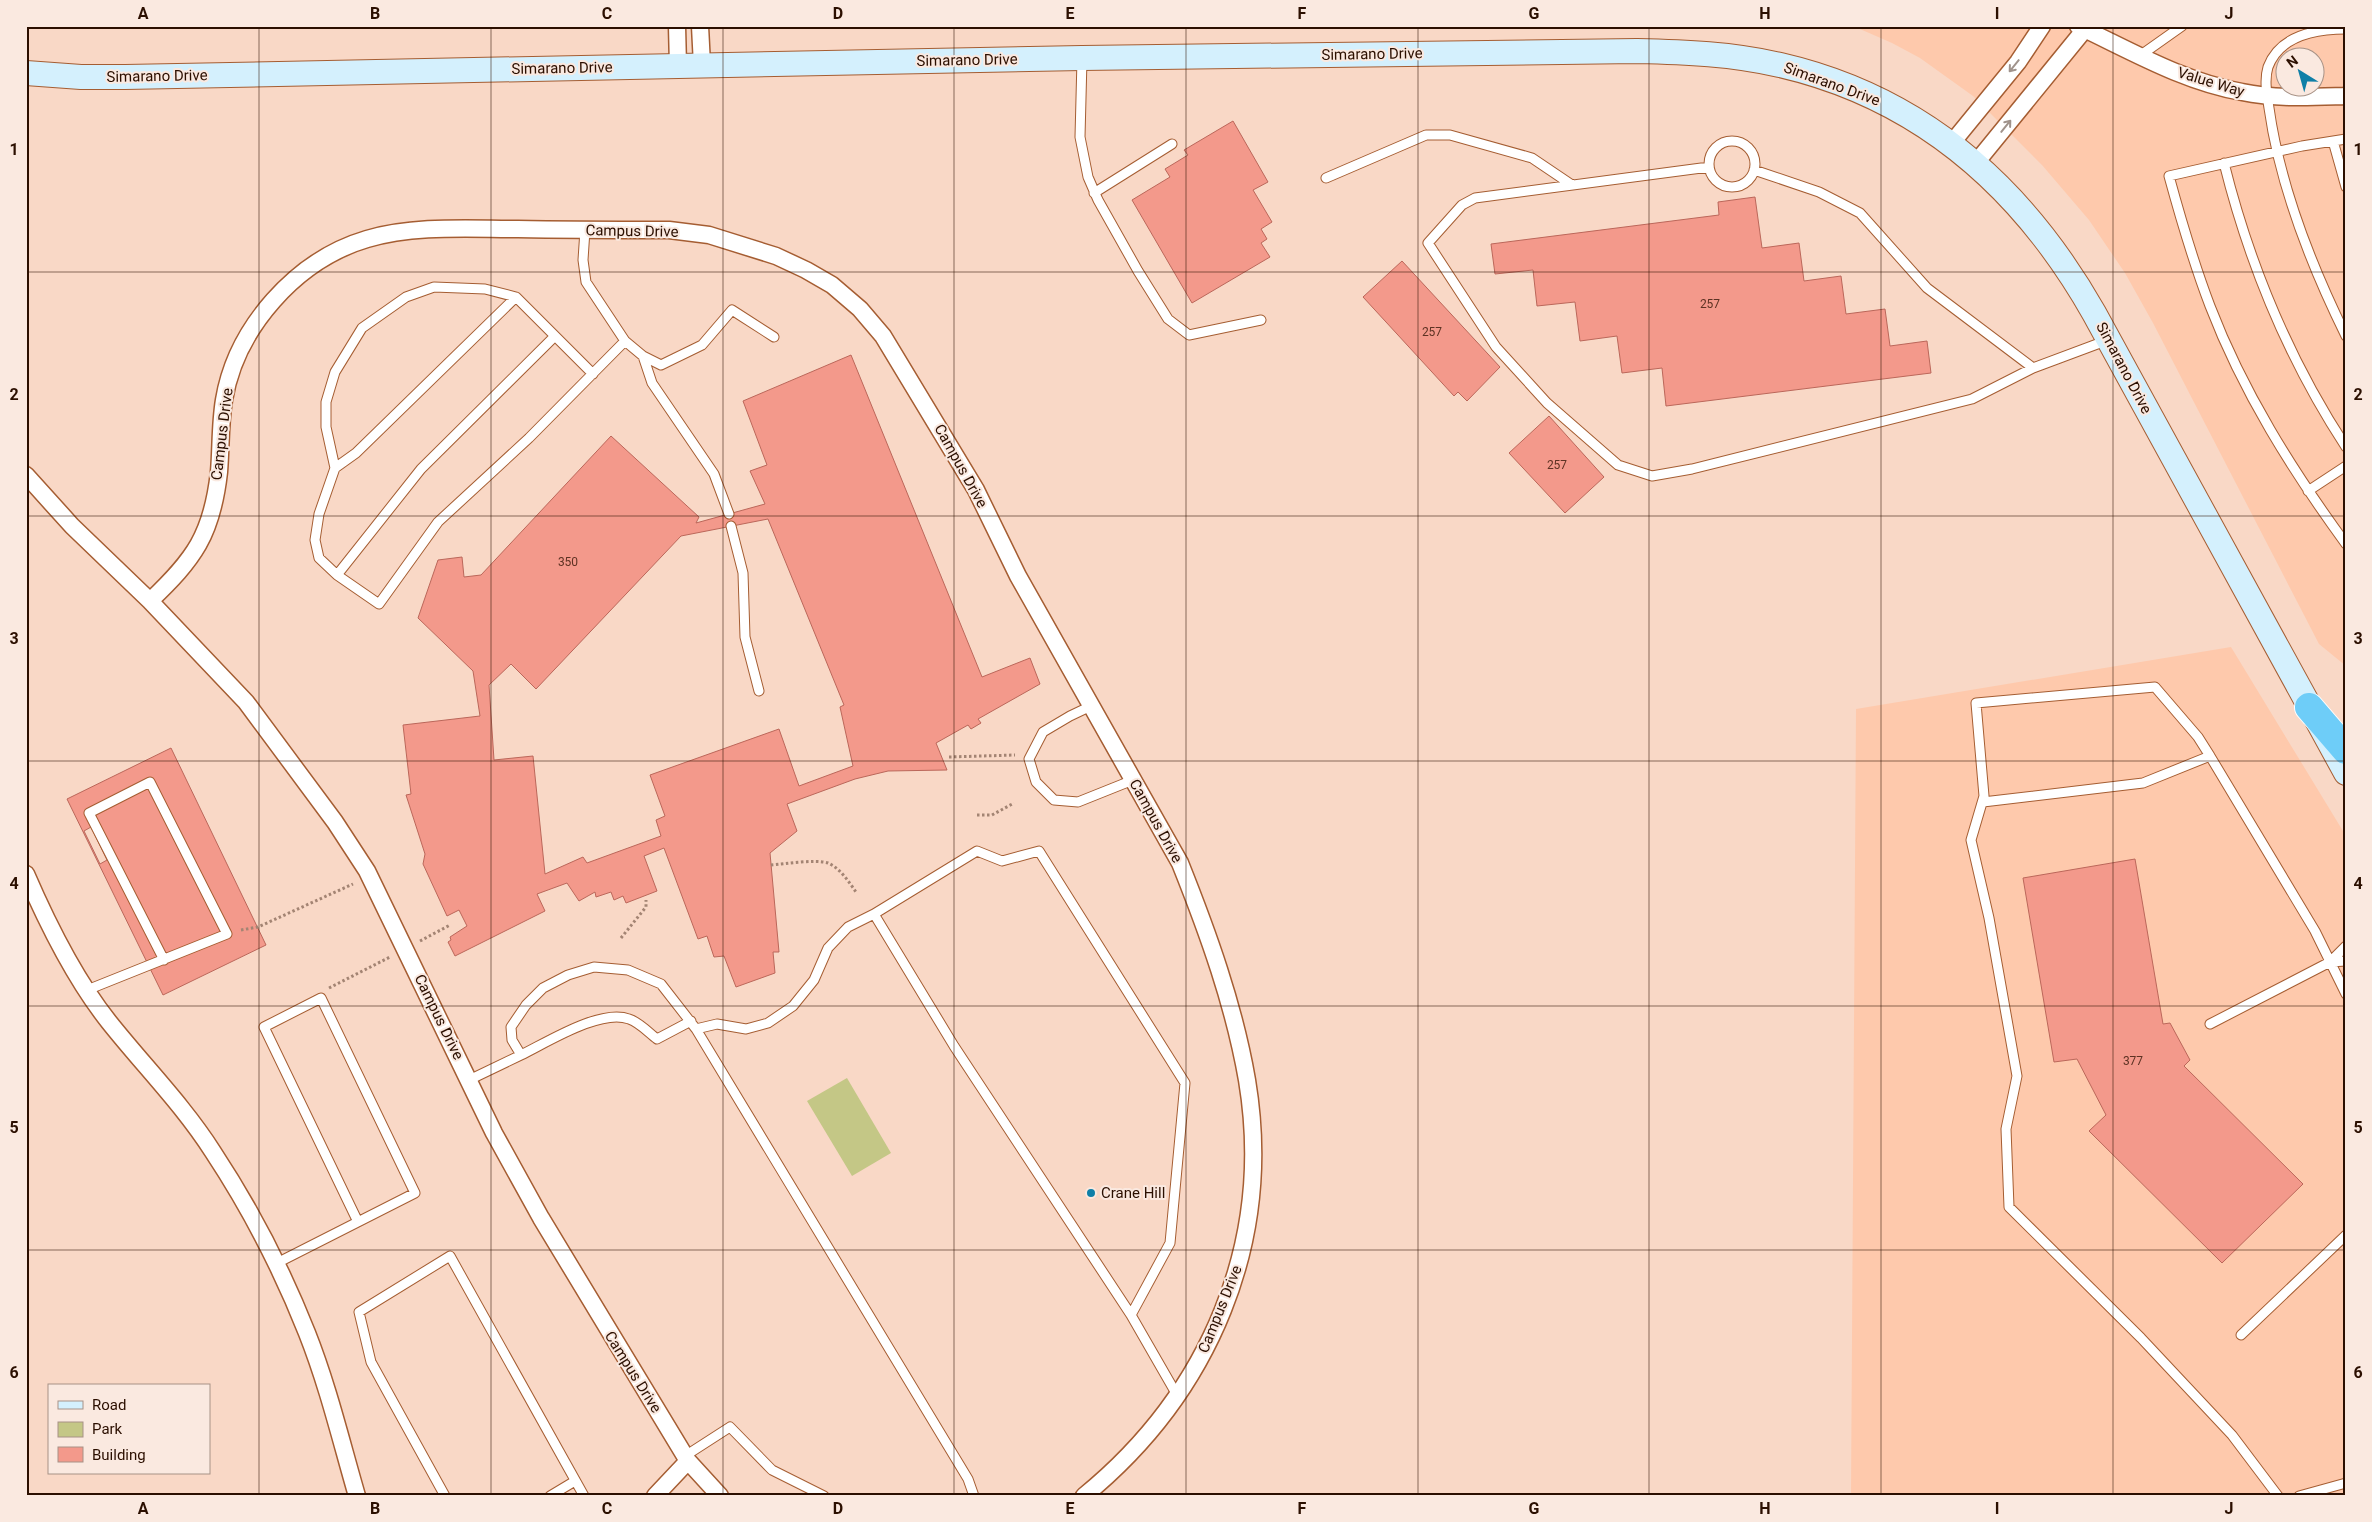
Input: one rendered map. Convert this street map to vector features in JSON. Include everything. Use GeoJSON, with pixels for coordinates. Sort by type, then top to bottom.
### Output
{"type":"FeatureCollection","features":[{"type":"Feature","properties":{"kind":"highway"},"geometry":{"type":"LineString","coordinates":[[2309,707],[2346,750]]}},
{"type":"Feature","properties":{"kind":"street"},"geometry":{"type":"LineString","coordinates":[[677,26],[678,66]]}},
{"type":"Feature","properties":{"kind":"street"},"geometry":{"type":"LineString","coordinates":[[700,26],[702,65]]}},
{"type":"Feature","properties":{"kind":"street"},"geometry":{"type":"LineString","coordinates":[[1950,144],[2018,62],[2042,26]]}},
{"type":"Feature","properties":{"kind":"street","name":"Value Way"},"geometry":{"type":"LineString","coordinates":[[1975,164],[2081,28],[2141,56],[2204,82],[2241,92],[2268,96],[2346,96]]}},
{"type":"Feature","properties":{"kind":"street","name":"Simarano Drive"},"geometry":{"type":"LineString","coordinates":[[26,73],[125,77],[1082,58],[1637,51],[1716,54],[1779,65],[1847,86],[1908,115],[1975,164],[2016,202],[2040,230],[2081,290],[2346,773]]}},
{"type":"Feature","properties":{"kind":"street","name":"Campus Drive"},"geometry":{"type":"LineString","coordinates":[[150,601],[193,556],[204,534],[219,471],[224,400],[232,368],[245,339],[268,307],[299,276],[337,251],[367,239],[411,230],[669,230],[709,235],[776,256],[832,285],[860,309],[883,336],[976,490],[1018,576],[1180,863],[1214,956],[1234,1018],[1247,1080],[1253,1138],[1250,1202],[1242,1253],[1223,1311],[1194,1370],[1155,1427],[1114,1471],[1084,1496]]}},
{"type":"Feature","properties":{"kind":"street","name":"Campus Drive"},"geometry":{"type":"LineString","coordinates":[[26,475],[72,526],[150,601],[246,702],[356,854],[392,919],[494,1133],[541,1218],[686,1458],[720,1496]]}},
{"type":"Feature","properties":{"kind":"street"},"geometry":{"type":"LineString","coordinates":[[26,874],[45,916],[87,990],[108,1021],[188,1114],[242,1199],[307,1333],[341,1437],[357,1496]]}},
{"type":"Feature","properties":{"kind":"street"},"geometry":{"type":"LineString","coordinates":[[655,1496],[686,1458]]}},
{"type":"Feature","properties":{"kind":"lane"},"geometry":{"type":"LineString","coordinates":[[2141,56],[2182,26]]}},
{"type":"Feature","properties":{"kind":"lane"},"geometry":{"type":"LineString","coordinates":[[2346,29],[2309,32],[2284,46],[2269,66],[2266,78],[2277,151],[2306,245],[2346,336]]}},
{"type":"Feature","properties":{"kind":"lane"},"geometry":{"type":"LineString","coordinates":[[1082,58],[1080,138],[1083,158],[1094,193],[1138,271],[1168,318],[1189,334],[1261,320]]}},
{"type":"Feature","properties":{"kind":"lane"},"geometry":{"type":"LineString","coordinates":[[1326,178],[1426,135],[1450,135],[1532,158],[1572,185]]}},
{"type":"Feature","properties":{"kind":"lane"},"geometry":{"type":"LineString","coordinates":[[2346,139],[2277,151],[2169,176],[2194,262],[2222,336],[2260,413],[2308,491],[2346,544]]}},
{"type":"Feature","properties":{"kind":"lane"},"geometry":{"type":"LineString","coordinates":[[2333,141],[2346,187]]}},
{"type":"Feature","properties":{"kind":"lane"},"geometry":{"type":"LineString","coordinates":[[1725,142],[1733,142],[1741,144],[1750,151],[1754,158],[1754,170],[1745,183],[1730,187],[1716,181],[1709,167],[1709,159],[1715,149],[1725,142]]}},
{"type":"Feature","properties":{"kind":"lane"},"geometry":{"type":"LineString","coordinates":[[1094,193],[1172,144]]}},
{"type":"Feature","properties":{"kind":"lane"},"geometry":{"type":"LineString","coordinates":[[2224,163],[2248,248],[2269,302],[2301,371],[2346,447]]}},
{"type":"Feature","properties":{"kind":"lane"},"geometry":{"type":"LineString","coordinates":[[1709,167],[1476,198],[1462,205],[1428,243],[1496,347],[1547,403],[1618,465],[1652,476],[1692,469],[1972,399],[2033,368],[2109,340]]}},
{"type":"Feature","properties":{"kind":"lane"},"geometry":{"type":"LineString","coordinates":[[1754,170],[1818,192],[1860,212],[1927,288],[2033,368]]}},
{"type":"Feature","properties":{"kind":"lane"},"geometry":{"type":"LineString","coordinates":[[585,230],[582,260],[586,282],[624,341],[642,356],[661,365],[679,357],[702,345],[732,310],[774,337]]}},
{"type":"Feature","properties":{"kind":"lane"},"geometry":{"type":"LineString","coordinates":[[593,374],[516,297],[484,288],[434,287],[406,297],[362,328],[335,372],[326,402],[326,427],[335,468],[320,514],[315,540],[318,558],[337,575],[379,604],[438,522],[529,438],[593,374],[624,341]]}},
{"type":"Feature","properties":{"kind":"lane"},"geometry":{"type":"LineString","coordinates":[[335,468],[356,453],[516,297]]}},
{"type":"Feature","properties":{"kind":"lane"},"geometry":{"type":"LineString","coordinates":[[337,575],[421,468],[555,336]]}},
{"type":"Feature","properties":{"kind":"lane"},"geometry":{"type":"LineString","coordinates":[[642,356],[652,383],[714,474],[729,514]]}},
{"type":"Feature","properties":{"kind":"lane"},"geometry":{"type":"LineString","coordinates":[[2308,491],[2346,466]]}},
{"type":"Feature","properties":{"kind":"lane"},"geometry":{"type":"LineString","coordinates":[[731,526],[742,573],[745,638],[760,691]]}},
{"type":"Feature","properties":{"kind":"lane"},"geometry":{"type":"LineString","coordinates":[[2278,1496],[2232,1435],[2141,1338],[2009,1207],[2006,1129],[2017,1076],[1989,918],[1971,840],[1984,796],[1976,703],[2155,687],[2198,737],[2210,756],[2315,931],[2346,994]]}},
{"type":"Feature","properties":{"kind":"lane"},"geometry":{"type":"LineString","coordinates":[[1091,706],[1043,732],[1029,759],[1036,782],[1054,800],[1078,802],[1133,780]]}},
{"type":"Feature","properties":{"kind":"lane"},"geometry":{"type":"LineString","coordinates":[[1983,802],[2143,783],[2210,756]]}},
{"type":"Feature","properties":{"kind":"lane"},"geometry":{"type":"LineString","coordinates":[[87,990],[164,960],[226,934],[150,782],[89,812],[164,960]]}},
{"type":"Feature","properties":{"kind":"lane"},"geometry":{"type":"LineString","coordinates":[[469,1080],[569,1031],[608,1017],[629,1018],[657,1039],[694,1025],[717,1024],[746,1029],[768,1023],[793,1006],[814,980],[828,948],[848,928],[977,851],[1002,861],[1039,851],[1185,1083],[1170,1243],[1131,1315]]}},
{"type":"Feature","properties":{"kind":"lane"},"geometry":{"type":"LineString","coordinates":[[874,914],[954,1046],[1131,1315],[1177,1395]]}},
{"type":"Feature","properties":{"kind":"lane"},"geometry":{"type":"LineString","coordinates":[[2210,1024],[2330,962],[2346,946]]}},
{"type":"Feature","properties":{"kind":"lane"},"geometry":{"type":"LineString","coordinates":[[2330,962],[2346,961]]}},
{"type":"Feature","properties":{"kind":"lane"},"geometry":{"type":"LineString","coordinates":[[521,1055],[512,1040],[511,1027],[526,1005],[543,988],[568,975],[594,967],[628,970],[661,984],[694,1025],[968,1480],[974,1496]]}},
{"type":"Feature","properties":{"kind":"lane"},"geometry":{"type":"LineString","coordinates":[[275,1264],[416,1193],[321,998],[264,1027],[358,1222]]}},
{"type":"Feature","properties":{"kind":"lane"},"geometry":{"type":"LineString","coordinates":[[2241,1335],[2346,1236]]}},
{"type":"Feature","properties":{"kind":"lane"},"geometry":{"type":"LineString","coordinates":[[445,1496],[371,1362],[359,1312],[450,1256],[584,1496]]}},
{"type":"Feature","properties":{"kind":"lane"},"geometry":{"type":"LineString","coordinates":[[686,1458],[730,1427],[772,1470],[824,1496]]}},
{"type":"Feature","properties":{"kind":"lane"},"geometry":{"type":"LineString","coordinates":[[550,1496],[575,1481]]}},
{"type":"Feature","properties":{"kind":"lane"},"geometry":{"type":"LineString","coordinates":[[2300,1496],[2346,1483]]}},
{"type":"Feature","properties":{"kind":"path"},"geometry":{"type":"LineString","coordinates":[[949,757],[1016,754]]}},
{"type":"Feature","properties":{"kind":"path"},"geometry":{"type":"LineString","coordinates":[[977,815],[992,815],[1014,804]]}},
{"type":"Feature","properties":{"kind":"path"},"geometry":{"type":"LineString","coordinates":[[771,866],[806,862],[828,864],[846,878],[856,892]]}},
{"type":"Feature","properties":{"kind":"path"},"geometry":{"type":"LineString","coordinates":[[258,927],[353,884]]}},
{"type":"Feature","properties":{"kind":"path"},"geometry":{"type":"LineString","coordinates":[[621,938],[646,907],[646,900]]}},
{"type":"Feature","properties":{"kind":"path"},"geometry":{"type":"LineString","coordinates":[[420,941],[450,925]]}},
{"type":"Feature","properties":{"kind":"path"},"geometry":{"type":"LineString","coordinates":[[321,998],[330,986],[390,956]]}},
{"type":"Feature","properties":{"kind":"shaded area"},"geometry":{"type":"Polygon","coordinates":[[[1853,26],[2346,26],[2346,666],[2319,644],[2153,323],[2125,273],[2089,220],[2042,165],[1973,96],[1920,58],[1853,26]]]}},
{"type":"Feature","properties":{"kind":"shaded area"},"geometry":{"type":"Polygon","coordinates":[[[2231,647],[2346,836],[2346,1496],[1851,1496],[1856,709],[2231,647]]]}},
{"type":"Feature","properties":{"kind":"green space"},"geometry":{"type":"Polygon","coordinates":[[[847,1078],[891,1153],[852,1176],[807,1101],[847,1078]]]}},
{"type":"Feature","properties":{"kind":"building"},"geometry":{"type":"Polygon","coordinates":[[[1233,121],[1268,182],[1253,190],[1272,222],[1261,229],[1267,239],[1261,243],[1270,257],[1192,303],[1132,200],[1170,177],[1165,169],[1188,155],[1184,150],[1233,121]]]}},
{"type":"Feature","properties":{"kind":"building"},"geometry":{"type":"Polygon","coordinates":[[[1755,197],[1762,248],[1799,243],[1804,281],[1841,276],[1846,314],[1885,309],[1890,346],[1927,341],[1931,373],[1666,406],[1662,368],[1622,373],[1617,336],[1580,341],[1575,302],[1537,306],[1533,270],[1495,274],[1491,244],[1719,215],[1718,202],[1755,197]]]}},
{"type":"Feature","properties":{"kind":"building"},"geometry":{"type":"Polygon","coordinates":[[[1402,261],[1500,367],[1467,401],[1458,392],[1454,396],[1363,297],[1402,261]]]}},
{"type":"Feature","properties":{"kind":"building"},"geometry":{"type":"Polygon","coordinates":[[[851,355],[982,677],[1030,658],[1040,684],[978,719],[981,723],[971,729],[968,725],[936,743],[947,770],[888,771],[855,779],[787,804],[797,831],[770,853],[779,952],[773,952],[775,973],[736,987],[724,956],[714,957],[707,936],[698,939],[664,848],[644,856],[657,891],[626,903],[623,896],[614,900],[611,892],[596,897],[595,892],[579,901],[567,883],[537,894],[545,911],[455,956],[448,942],[451,940],[450,937],[467,926],[459,910],[447,916],[423,864],[425,854],[406,795],[411,794],[403,725],[480,716],[473,671],[418,618],[438,560],[462,557],[464,577],[481,575],[611,436],[699,517],[696,523],[765,504],[750,471],[767,465],[743,401],[851,355]],[[768,519],[681,536],[536,689],[511,664],[489,685],[494,760],[533,756],[545,874],[583,857],[587,863],[661,836],[656,820],[665,816],[650,775],[779,729],[799,786],[853,766],[840,707],[844,705],[768,519]]]}},
{"type":"Feature","properties":{"kind":"building"},"geometry":{"type":"Polygon","coordinates":[[[1549,416],[1604,477],[1565,513],[1509,453],[1549,416]]]}},
{"type":"Feature","properties":{"kind":"building"},"geometry":{"type":"Polygon","coordinates":[[[171,748],[266,945],[163,995],[67,799],[171,748]]]}},
{"type":"Feature","properties":{"kind":"building"},"geometry":{"type":"Polygon","coordinates":[[[91,827],[107,860],[100,864],[84,831],[91,827]]]}},
{"type":"Feature","properties":{"kind":"building"},"geometry":{"type":"Polygon","coordinates":[[[2135,859],[2163,1024],[2170,1023],[2190,1060],[2184,1066],[2303,1184],[2222,1263],[2089,1131],[2106,1115],[2077,1059],[2054,1062],[2023,878],[2135,859]]]}},
{"type":"Feature","properties":{"kind":"place","name":"Crane Hill"},"geometry":{"type":"Point","coordinates":[1091,1193]}}]}
